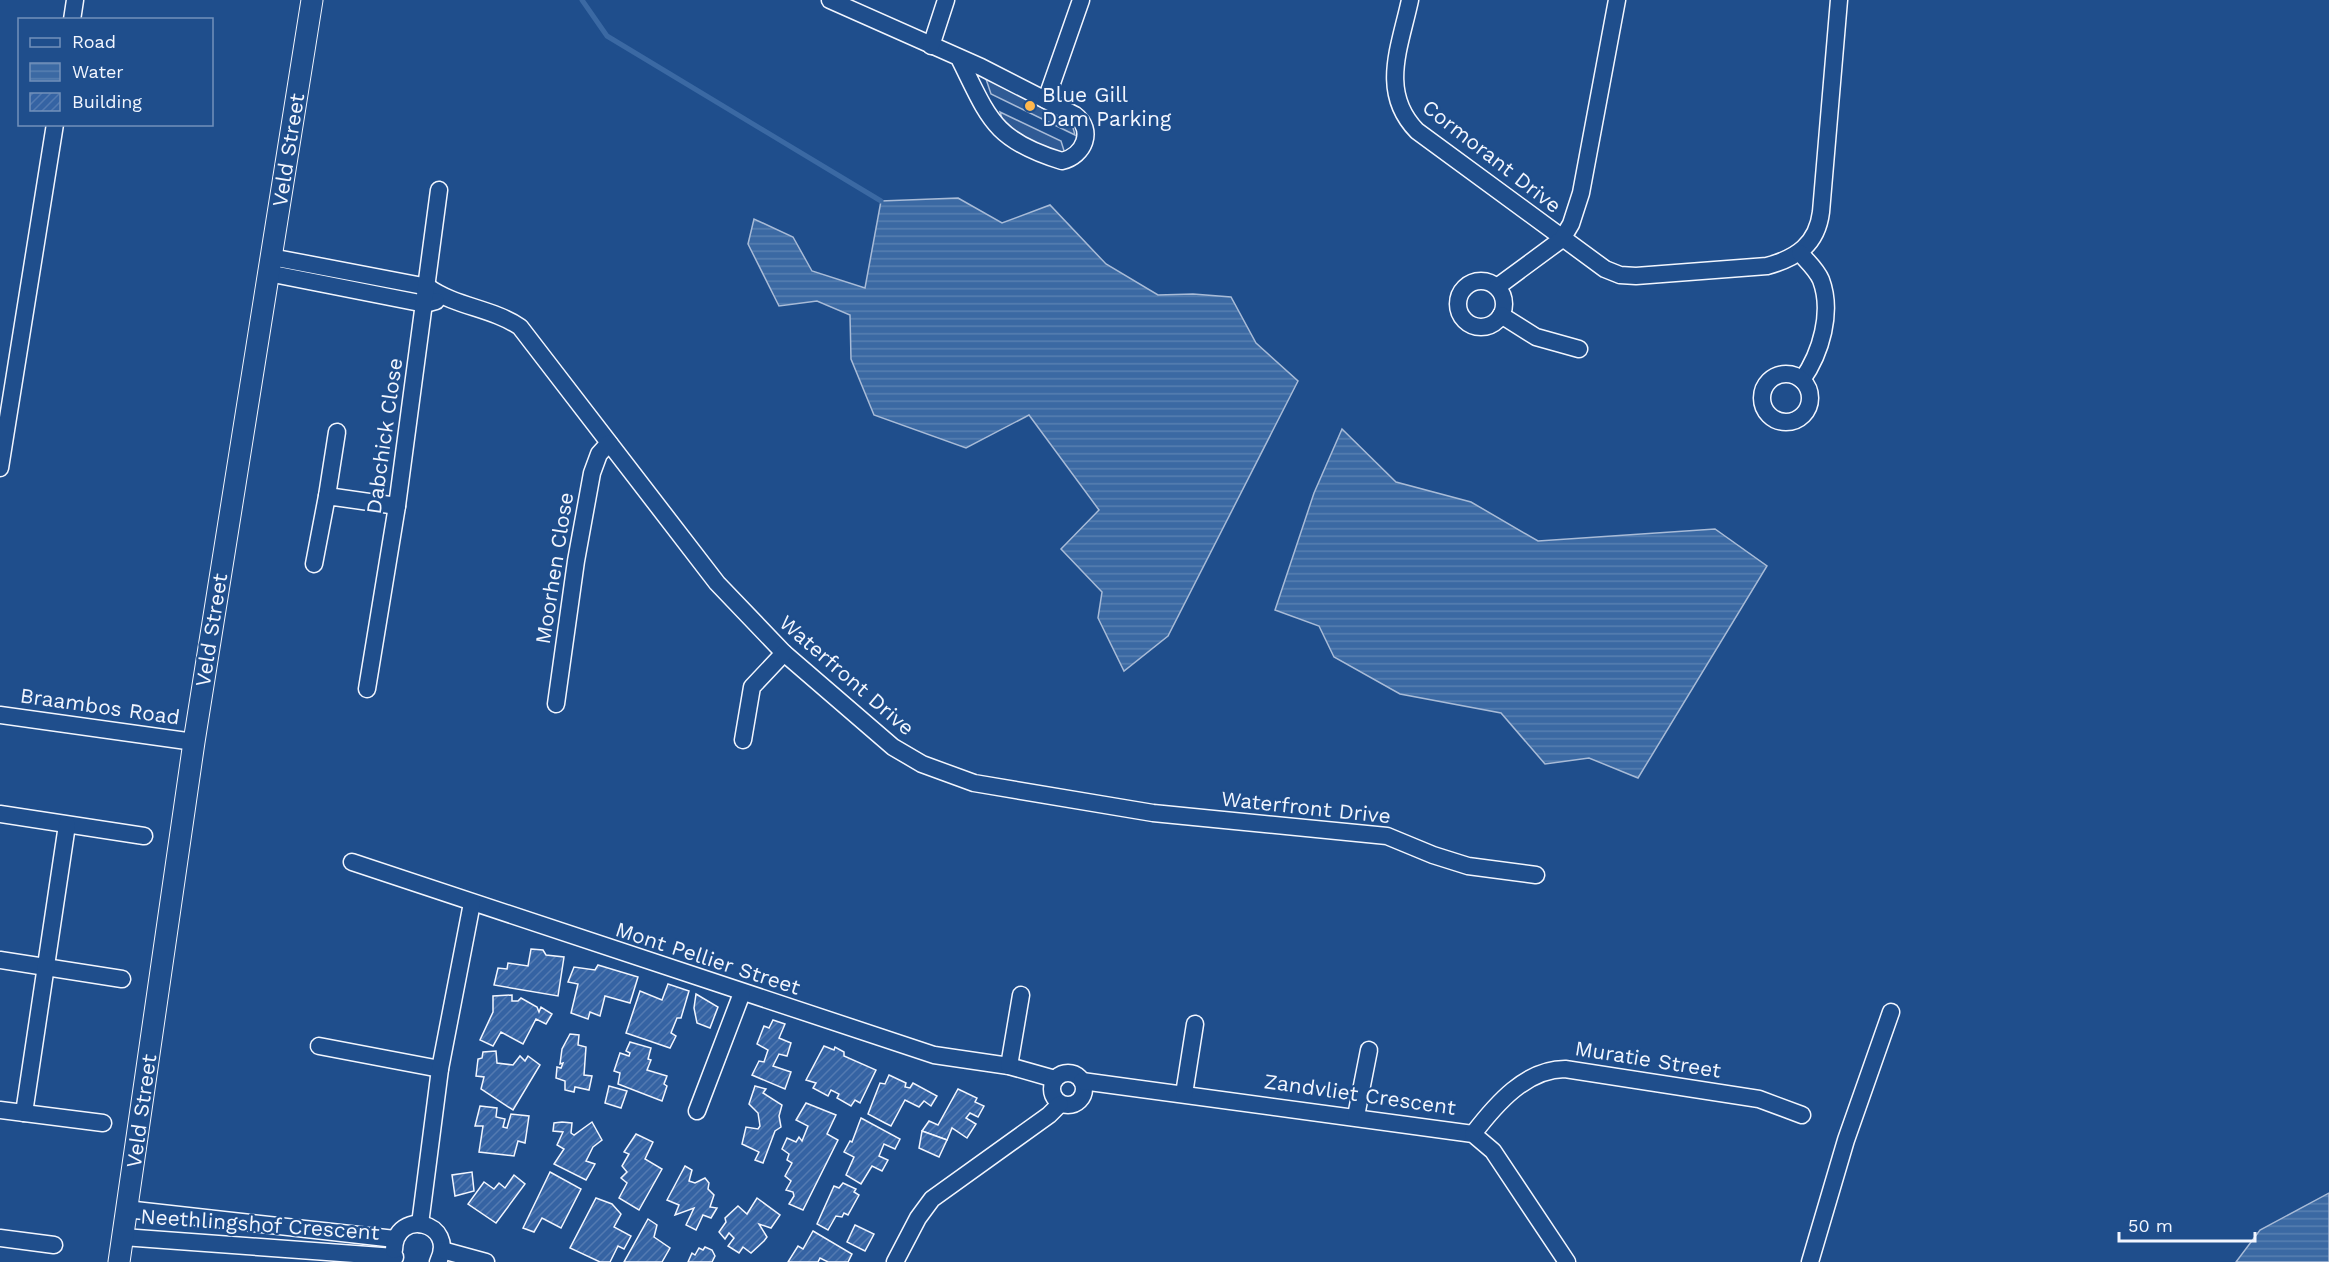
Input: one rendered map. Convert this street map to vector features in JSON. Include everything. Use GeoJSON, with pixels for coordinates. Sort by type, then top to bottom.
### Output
{"type":"FeatureCollection","features":[{"type":"Feature","properties":{"kind":"street"},"geometry":{"type":"LineString","coordinates":[[72,18],[75,0]]}},
{"type":"Feature","properties":{"kind":"street","name":"Veld Street"},"geometry":{"type":"LineString","coordinates":[[119,1262],[194,742],[312,0]]}},
{"type":"Feature","properties":{"kind":"street"},"geometry":{"type":"LineString","coordinates":[[830,0],[856,5],[931,46],[959,58],[1046,99],[1075,114],[1085,126],[1086,133],[1081,150],[1069,160],[1062,161],[1046,156],[1001,132],[985,112],[959,58]]}},
{"type":"Feature","properties":{"kind":"street"},"geometry":{"type":"LineString","coordinates":[[931,46],[946,0]]}},
{"type":"Feature","properties":{"kind":"street"},"geometry":{"type":"LineString","coordinates":[[1046,99],[1081,0]]}},
{"type":"Feature","properties":{"kind":"street","name":"Cormorant Drive"},"geometry":{"type":"LineString","coordinates":[[1410,0],[1394,78],[1396,100],[1405,119],[1417,131],[1605,269],[1620,275],[1658,275],[1767,266],[1800,254]]}},
{"type":"Feature","properties":{"kind":"street"},"geometry":{"type":"LineString","coordinates":[[1497,287],[1562,239],[1571,224],[1581,193],[1617,0]]}},
{"type":"Feature","properties":{"kind":"street"},"geometry":{"type":"LineString","coordinates":[[1802,380],[1816,359],[1826,306],[1821,280],[1800,254],[1814,237],[1820,222],[1839,0]]}},
{"type":"Feature","properties":{"kind":"street"},"geometry":{"type":"LineString","coordinates":[[0,468],[55,126]]}},
{"type":"Feature","properties":{"kind":"street","name":"Dabchick Close"},"geometry":{"type":"LineString","coordinates":[[367,689],[397,506],[427,296],[439,190]]}},
{"type":"Feature","properties":{"kind":"street","name":"Waterfront Drive"},"geometry":{"type":"LineString","coordinates":[[270,265],[446,299],[502,316],[520,327],[717,583],[784,653],[894,747],[922,764],[955,777],[1153,813],[1387,836],[1457,863],[1536,875]]}},
{"type":"Feature","properties":{"kind":"street"},"geometry":{"type":"LineString","coordinates":[[1478,281],[1488,282],[1497,287],[1503,296],[1501,315],[1494,323],[1484,327],[1474,326],[1464,321],[1457,302],[1461,292],[1468,284],[1478,281]]}},
{"type":"Feature","properties":{"kind":"street"},"geometry":{"type":"LineString","coordinates":[[1501,315],[1536,337],[1579,349]]}},
{"type":"Feature","properties":{"kind":"street"},"geometry":{"type":"LineString","coordinates":[[314,564],[337,432]]}},
{"type":"Feature","properties":{"kind":"street","name":"Moorhen Close"},"geometry":{"type":"LineString","coordinates":[[556,704],[576,561],[592,473],[599,454],[609,443]]}},
{"type":"Feature","properties":{"kind":"street"},"geometry":{"type":"LineString","coordinates":[[327,496],[397,506]]}},
{"type":"Feature","properties":{"kind":"street"},"geometry":{"type":"LineString","coordinates":[[743,740],[752,687],[784,653]]}},
{"type":"Feature","properties":{"kind":"street","name":"Braambos Road"},"geometry":{"type":"LineString","coordinates":[[0,715],[194,742]]}},
{"type":"Feature","properties":{"kind":"street"},"geometry":{"type":"LineString","coordinates":[[0,814],[144,836]]}},
{"type":"Feature","properties":{"kind":"street"},"geometry":{"type":"LineString","coordinates":[[24,1113],[67,825]]}},
{"type":"Feature","properties":{"kind":"street","name":"Mont Pellier Street"},"geometry":{"type":"LineString","coordinates":[[352,862],[934,1055],[1009,1066],[1055,1079]]}},
{"type":"Feature","properties":{"kind":"street"},"geometry":{"type":"LineString","coordinates":[[420,1224],[440,1069],[472,903]]}},
{"type":"Feature","properties":{"kind":"street"},"geometry":{"type":"LineString","coordinates":[[0,960],[122,979]]}},
{"type":"Feature","properties":{"kind":"street"},"geometry":{"type":"LineString","coordinates":[[697,1111],[742,993]]}},
{"type":"Feature","properties":{"kind":"street"},"geometry":{"type":"LineString","coordinates":[[1009,1066],[1021,995]]}},
{"type":"Feature","properties":{"kind":"street"},"geometry":{"type":"LineString","coordinates":[[1810,1262],[1846,1140],[1891,1012]]}},
{"type":"Feature","properties":{"kind":"street"},"geometry":{"type":"LineString","coordinates":[[1184,1094],[1194,1024]]}},
{"type":"Feature","properties":{"kind":"street"},"geometry":{"type":"LineString","coordinates":[[320,1046],[440,1069]]}},
{"type":"Feature","properties":{"kind":"street"},"geometry":{"type":"LineString","coordinates":[[1356,1116],[1369,1050]]}},
{"type":"Feature","properties":{"kind":"street","name":"Muratie Street"},"geometry":{"type":"LineString","coordinates":[[1473,1134],[1513,1091],[1528,1079],[1552,1069],[1565,1069],[1759,1099],[1802,1115]]}},
{"type":"Feature","properties":{"kind":"street"},"geometry":{"type":"LineString","coordinates":[[1070,1072],[1082,1081],[1084,1087],[1080,1101],[1067,1106],[1060,1104],[1051,1092],[1055,1079],[1062,1073],[1070,1072]]}},
{"type":"Feature","properties":{"kind":"street","name":"Zandvliet Crescent"},"geometry":{"type":"LineString","coordinates":[[1082,1081],[1356,1116],[1473,1134],[1493,1151],[1567,1262]]}},
{"type":"Feature","properties":{"kind":"street"},"geometry":{"type":"LineString","coordinates":[[895,1262],[918,1218],[932,1199],[1049,1115],[1060,1104]]}},
{"type":"Feature","properties":{"kind":"street"},"geometry":{"type":"LineString","coordinates":[[0,1110],[103,1123]]}},
{"type":"Feature","properties":{"kind":"street","name":"Neethlingshof Crescent"},"geometry":{"type":"LineString","coordinates":[[126,1209],[395,1239]]}},
{"type":"Feature","properties":{"kind":"street"},"geometry":{"type":"LineString","coordinates":[[396,1259],[395,1239],[410,1225],[420,1224],[436,1232],[440,1256],[486,1262]]}},
{"type":"Feature","properties":{"kind":"street","name":"Neethlingshof Crescent"},"geometry":{"type":"LineString","coordinates":[[123,1237],[396,1259]]}},
{"type":"Feature","properties":{"kind":"street"},"geometry":{"type":"LineString","coordinates":[[0,1238],[54,1245]]}},
{"type":"Feature","properties":{"kind":"shaded area","name":"Blue Gill Dam Parking"},"geometry":{"type":"Polygon","coordinates":[[[985,76],[1070,117],[1075,135],[991,94],[985,76]]]}},
{"type":"Feature","properties":{"kind":"shaded area","name":"Blue Gill Dam Parking"},"geometry":{"type":"Polygon","coordinates":[[[1000,112],[1061,141],[1066,157],[1005,128],[1000,112]]]}},
{"type":"Feature","properties":{"kind":"water"},"geometry":{"type":"Polygon","coordinates":[[[958,198],[1002,223],[1050,205],[1106,264],[1158,295],[1193,294],[1231,297],[1256,343],[1298,381],[1168,636],[1124,671],[1098,618],[1102,592],[1061,549],[1099,510],[1029,415],[966,448],[874,415],[851,359],[850,315],[817,301],[779,306],[748,244],[754,219],[793,237],[812,271],[865,288],[881,201],[958,198]]]}},
{"type":"Feature","properties":{"kind":"water"},"geometry":{"type":"Polygon","coordinates":[[[1342,429],[1396,482],[1471,502],[1538,541],[1715,529],[1767,566],[1638,778],[1589,758],[1545,764],[1501,713],[1400,694],[1334,657],[1319,626],[1275,610],[1314,493],[1342,429]]]}},
{"type":"Feature","properties":{"kind":"water"},"geometry":{"type":"Polygon","coordinates":[[[2329,1193],[2329,1262],[2236,1262],[2260,1230],[2329,1193]]]}},
{"type":"Feature","properties":{"kind":"building"},"geometry":{"type":"Polygon","coordinates":[[[531,949],[543,950],[546,955],[564,957],[558,996],[494,985],[498,968],[507,969],[508,963],[528,966],[531,949]]]}},
{"type":"Feature","properties":{"kind":"building"},"geometry":{"type":"Polygon","coordinates":[[[598,965],[638,977],[630,1003],[605,996],[600,1016],[590,1012],[588,1019],[571,1013],[578,984],[568,982],[574,967],[595,970],[598,965]]]}},
{"type":"Feature","properties":{"kind":"building"},"geometry":{"type":"Polygon","coordinates":[[[668,984],[689,991],[681,1018],[677,1018],[671,1033],[676,1036],[670,1048],[626,1033],[640,991],[662,1000],[668,984]]]}},
{"type":"Feature","properties":{"kind":"building"},"geometry":{"type":"Polygon","coordinates":[[[696,994],[718,1007],[710,1028],[697,1023],[694,1008],[696,994]]]}},
{"type":"Feature","properties":{"kind":"building"},"geometry":{"type":"Polygon","coordinates":[[[512,995],[512,1001],[518,1001],[521,998],[537,1007],[539,1012],[541,1007],[552,1014],[546,1024],[536,1019],[523,1044],[501,1032],[493,1046],[480,1040],[493,1012],[493,996],[512,995]]]}},
{"type":"Feature","properties":{"kind":"building"},"geometry":{"type":"Polygon","coordinates":[[[773,1020],[785,1024],[779,1038],[791,1043],[787,1056],[779,1054],[773,1066],[791,1072],[785,1089],[752,1075],[759,1061],[764,1062],[768,1050],[757,1044],[764,1026],[769,1028],[773,1020]]]}},
{"type":"Feature","properties":{"kind":"building"},"geometry":{"type":"Polygon","coordinates":[[[570,1034],[579,1035],[578,1045],[586,1047],[584,1075],[592,1076],[589,1090],[575,1087],[574,1092],[565,1090],[565,1081],[556,1078],[557,1067],[561,1068],[563,1063],[560,1064],[562,1049],[570,1034]]]}},
{"type":"Feature","properties":{"kind":"building"},"geometry":{"type":"Polygon","coordinates":[[[630,1042],[651,1048],[648,1059],[651,1060],[647,1070],[667,1076],[664,1084],[667,1086],[662,1101],[618,1084],[620,1073],[614,1071],[620,1053],[629,1056],[630,1053],[626,1051],[630,1042]]]}},
{"type":"Feature","properties":{"kind":"building"},"geometry":{"type":"Polygon","coordinates":[[[824,1046],[834,1050],[835,1047],[844,1052],[844,1056],[876,1070],[860,1103],[855,1100],[851,1106],[837,1098],[839,1094],[831,1090],[828,1096],[813,1088],[816,1083],[806,1080],[824,1046]]]}},
{"type":"Feature","properties":{"kind":"building"},"geometry":{"type":"Polygon","coordinates":[[[496,1051],[497,1063],[513,1065],[520,1056],[525,1061],[528,1056],[540,1065],[513,1110],[481,1089],[484,1077],[476,1076],[478,1059],[482,1058],[483,1052],[496,1051]]]}},
{"type":"Feature","properties":{"kind":"building"},"geometry":{"type":"Polygon","coordinates":[[[889,1075],[906,1083],[905,1087],[910,1088],[913,1083],[937,1096],[931,1106],[924,1101],[919,1107],[905,1100],[891,1126],[868,1114],[880,1083],[885,1084],[889,1075]]]}},
{"type":"Feature","properties":{"kind":"building"},"geometry":{"type":"Polygon","coordinates":[[[609,1086],[627,1091],[621,1108],[605,1103],[609,1086]]]}},
{"type":"Feature","properties":{"kind":"building"},"geometry":{"type":"Polygon","coordinates":[[[755,1086],[766,1089],[763,1093],[782,1105],[779,1116],[781,1127],[775,1131],[763,1163],[755,1160],[759,1152],[742,1144],[746,1127],[758,1129],[760,1126],[758,1113],[749,1104],[755,1086]]]}},
{"type":"Feature","properties":{"kind":"building"},"geometry":{"type":"Polygon","coordinates":[[[958,1089],[977,1098],[975,1102],[984,1106],[978,1117],[970,1113],[966,1118],[976,1124],[967,1138],[952,1128],[947,1140],[922,1131],[929,1121],[938,1125],[958,1089]]]}},
{"type":"Feature","properties":{"kind":"building"},"geometry":{"type":"Polygon","coordinates":[[[806,1103],[836,1115],[827,1134],[838,1140],[803,1210],[789,1204],[794,1196],[793,1192],[786,1190],[791,1181],[785,1176],[792,1163],[787,1160],[789,1154],[782,1149],[787,1138],[796,1142],[799,1137],[802,1141],[808,1126],[796,1120],[806,1103]]]}},
{"type":"Feature","properties":{"kind":"building"},"geometry":{"type":"Polygon","coordinates":[[[480,1106],[497,1108],[496,1117],[505,1119],[503,1127],[507,1128],[511,1114],[529,1116],[525,1143],[518,1141],[514,1156],[479,1152],[483,1126],[475,1126],[480,1106]]]}},
{"type":"Feature","properties":{"kind":"building"},"geometry":{"type":"Polygon","coordinates":[[[861,1118],[900,1139],[895,1149],[884,1144],[879,1156],[888,1160],[882,1171],[872,1166],[861,1184],[846,1175],[854,1157],[844,1152],[850,1141],[852,1142],[861,1118]]]}},
{"type":"Feature","properties":{"kind":"building"},"geometry":{"type":"Polygon","coordinates":[[[592,1122],[602,1140],[593,1147],[586,1161],[595,1164],[586,1180],[554,1164],[564,1149],[557,1145],[563,1132],[553,1131],[554,1123],[572,1123],[571,1133],[574,1135],[592,1122]]]}},
{"type":"Feature","properties":{"kind":"building"},"geometry":{"type":"Polygon","coordinates":[[[922,1131],[947,1140],[939,1157],[919,1148],[922,1131]]]}},
{"type":"Feature","properties":{"kind":"building"},"geometry":{"type":"Polygon","coordinates":[[[636,1134],[653,1142],[645,1159],[662,1169],[639,1210],[619,1198],[627,1183],[621,1178],[627,1172],[622,1166],[629,1154],[624,1152],[636,1134]]]}},
{"type":"Feature","properties":{"kind":"building"},"geometry":{"type":"Polygon","coordinates":[[[685,1166],[692,1170],[689,1181],[695,1183],[705,1178],[709,1183],[708,1189],[714,1195],[710,1207],[717,1208],[711,1218],[703,1215],[696,1230],[686,1225],[694,1208],[675,1215],[679,1205],[667,1200],[685,1166]]]}},
{"type":"Feature","properties":{"kind":"building"},"geometry":{"type":"Polygon","coordinates":[[[472,1172],[474,1191],[455,1196],[452,1175],[472,1172]]]}},
{"type":"Feature","properties":{"kind":"building"},"geometry":{"type":"Polygon","coordinates":[[[550,1172],[581,1189],[561,1228],[542,1218],[534,1232],[523,1228],[550,1172]]]}},
{"type":"Feature","properties":{"kind":"building"},"geometry":{"type":"Polygon","coordinates":[[[514,1175],[525,1184],[496,1223],[468,1204],[484,1182],[494,1189],[499,1183],[505,1188],[514,1175]]]}},
{"type":"Feature","properties":{"kind":"building"},"geometry":{"type":"Polygon","coordinates":[[[843,1183],[856,1189],[854,1192],[859,1195],[848,1215],[844,1213],[842,1217],[836,1216],[828,1230],[817,1224],[834,1186],[839,1188],[843,1183]]]}},
{"type":"Feature","properties":{"kind":"building"},"geometry":{"type":"Polygon","coordinates":[[[596,1198],[612,1204],[621,1214],[614,1227],[631,1236],[624,1249],[618,1246],[610,1262],[600,1262],[570,1248],[596,1198]]]}},
{"type":"Feature","properties":{"kind":"building"},"geometry":{"type":"Polygon","coordinates":[[[757,1198],[780,1215],[771,1228],[759,1224],[767,1237],[764,1241],[751,1253],[743,1247],[739,1253],[728,1246],[734,1238],[729,1233],[725,1239],[719,1232],[726,1222],[725,1218],[738,1206],[747,1214],[757,1198]]]}},
{"type":"Feature","properties":{"kind":"building"},"geometry":{"type":"Polygon","coordinates":[[[648,1219],[657,1225],[654,1237],[670,1248],[662,1262],[624,1262],[648,1219]]]}},
{"type":"Feature","properties":{"kind":"building"},"geometry":{"type":"Polygon","coordinates":[[[855,1225],[874,1234],[865,1251],[847,1242],[855,1225]]]}},
{"type":"Feature","properties":{"kind":"building"},"geometry":{"type":"Polygon","coordinates":[[[813,1231],[852,1254],[848,1262],[828,1262],[820,1258],[818,1262],[788,1262],[798,1246],[803,1249],[813,1231]]]}},
{"type":"Feature","properties":{"kind":"building"},"geometry":{"type":"Polygon","coordinates":[[[705,1247],[712,1250],[715,1256],[712,1262],[688,1262],[692,1253],[695,1255],[699,1248],[703,1250],[705,1247]]]}},
{"type":"Feature","properties":{"kind":"waterway"},"geometry":{"type":"LineString","coordinates":[[582,0],[607,36],[881,201]]}},
{"type":"Feature","properties":{"kind":"place","name":"Blue Gill Dam Parking"},"geometry":{"type":"Point","coordinates":[1030,106]}}]}
